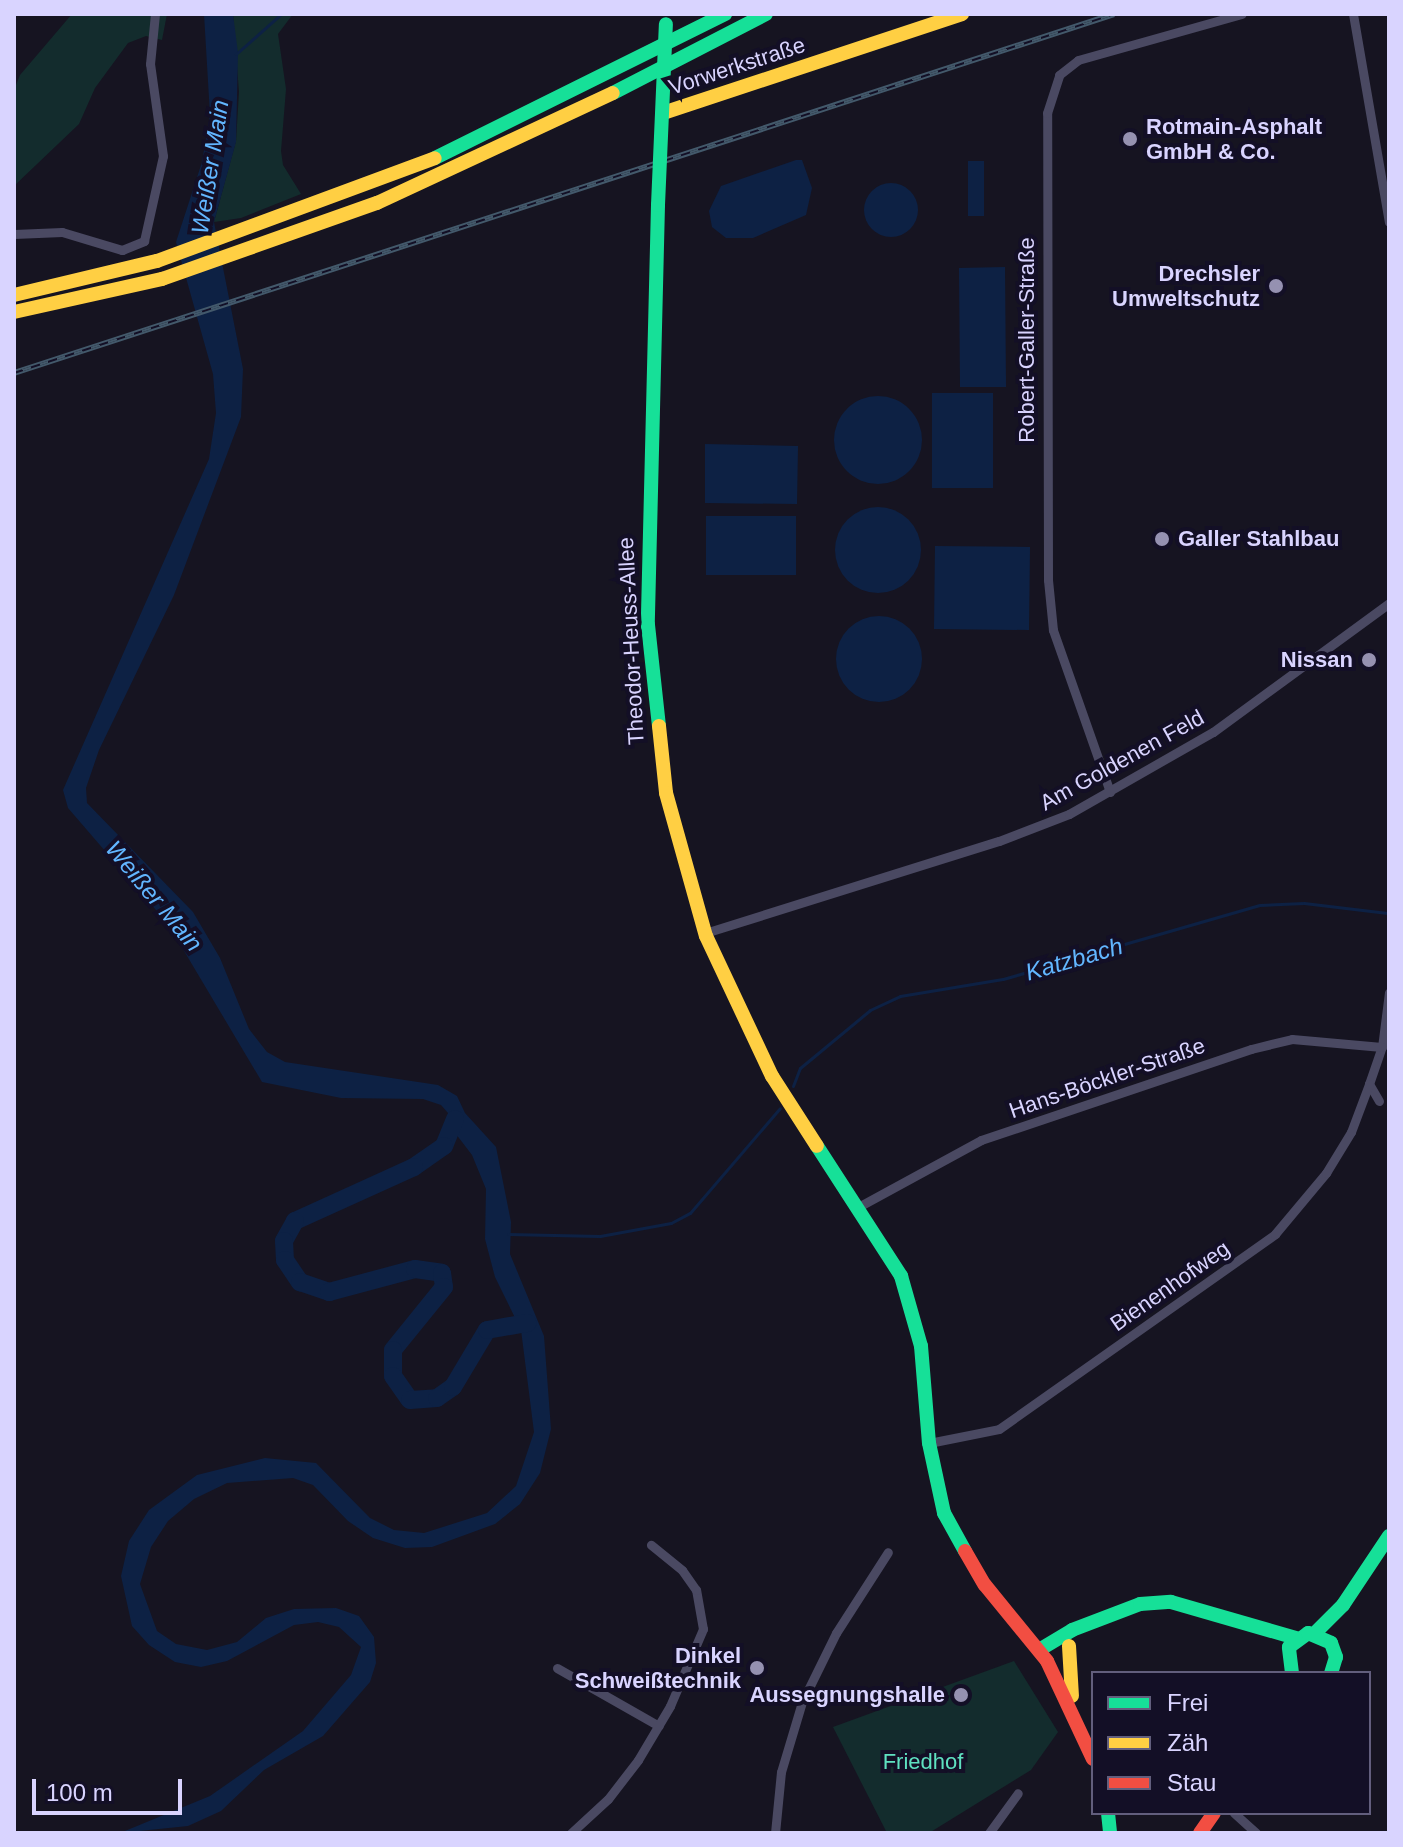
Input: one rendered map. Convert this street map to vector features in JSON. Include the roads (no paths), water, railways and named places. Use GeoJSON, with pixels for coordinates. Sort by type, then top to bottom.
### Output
{"type":"FeatureCollection","features":[{"type":"Feature","properties":{"kind":"main road"},"geometry":{"type":"LineString","coordinates":[[14,295],[157,261],[368,185],[533,113],[725,14]]}},
{"type":"Feature","properties":{"kind":"main road"},"geometry":{"type":"LineString","coordinates":[[14,312],[162,279],[377,203],[550,126],[766,14]]}},
{"type":"Feature","properties":{"kind":"main road","name":"Vorwerkstraße"},"geometry":{"type":"LineString","coordinates":[[663,113],[962,14]]}},
{"type":"Feature","properties":{"kind":"main road","name":"Theodor-Heuss-Allee"},"geometry":{"type":"LineString","coordinates":[[666,19],[647,516],[652,698],[666,793],[705,933],[772,1076],[860,1206],[901,1276],[915,1320],[929,1443],[944,1513],[985,1585],[1043,1655],[1073,1708]]}},
{"type":"Feature","properties":{"kind":"main road"},"geometry":{"type":"LineString","coordinates":[[1043,1655],[1090,1625],[1140,1604],[1171,1602],[1202,1607],[1239,1624],[1296,1638],[1315,1633],[1343,1605],[1389,1536]]}},
{"type":"Feature","properties":{"kind":"main road"},"geometry":{"type":"LineString","coordinates":[[1332,1671],[1336,1657],[1331,1643],[1343,1605]]}},
{"type":"Feature","properties":{"kind":"main road"},"geometry":{"type":"LineString","coordinates":[[1239,1624],[1289,1669],[1296,1638]]}},
{"type":"Feature","properties":{"kind":"main road"},"geometry":{"type":"LineString","coordinates":[[1043,1655],[1069,1646],[1090,1625]]}},
{"type":"Feature","properties":{"kind":"main road"},"geometry":{"type":"LineString","coordinates":[[1315,1633],[1331,1643]]}},
{"type":"Feature","properties":{"kind":"main road"},"geometry":{"type":"LineString","coordinates":[[1069,1646],[1073,1708],[1091,1754]]}},
{"type":"Feature","properties":{"kind":"main road"},"geometry":{"type":"LineString","coordinates":[[1200,1833],[1213,1815]]}},
{"type":"Feature","properties":{"kind":"street"},"geometry":{"type":"LineString","coordinates":[[14,234],[62,232],[122,250],[144,241],[163,156],[150,64],[155,14]]}},
{"type":"Feature","properties":{"kind":"street","name":"Robert-Galler-Straße"},"geometry":{"type":"LineString","coordinates":[[1110,792],[1053,630],[1048,580],[1047,113],[1059,75],[1078,60],[1242,14]]}},
{"type":"Feature","properties":{"kind":"street"},"geometry":{"type":"LineString","coordinates":[[1353,14],[1389,222]]}},
{"type":"Feature","properties":{"kind":"street","name":"Am Goldenen Feld"},"geometry":{"type":"LineString","coordinates":[[705,933],[999,841],[1110,792],[1213,732],[1389,603]]}},
{"type":"Feature","properties":{"kind":"street","name":"Bienenhofweg"},"geometry":{"type":"LineString","coordinates":[[929,1443],[999,1429],[1275,1234],[1326,1173],[1351,1132],[1382,1047],[1389,992]]}},
{"type":"Feature","properties":{"kind":"street","name":"Hans-Böckler-Straße"},"geometry":{"type":"LineString","coordinates":[[860,1206],[981,1140],[1251,1049],[1292,1039],[1382,1047]]}},
{"type":"Feature","properties":{"kind":"street"},"geometry":{"type":"LineString","coordinates":[[1369,1084],[1379,1101]]}},
{"type":"Feature","properties":{"kind":"street"},"geometry":{"type":"LineString","coordinates":[[571,1833],[608,1799],[659,1726],[703,1620],[696,1590],[682,1570],[651,1545]]}},
{"type":"Feature","properties":{"kind":"street"},"geometry":{"type":"LineString","coordinates":[[775,1833],[781,1772],[802,1702],[836,1633],[888,1552]]}},
{"type":"Feature","properties":{"kind":"street"},"geometry":{"type":"LineString","coordinates":[[557,1668],[659,1726]]}},
{"type":"Feature","properties":{"kind":"street"},"geometry":{"type":"LineString","coordinates":[[989,1833],[1018,1793]]}},
{"type":"Feature","properties":{"kind":"street"},"geometry":{"type":"LineString","coordinates":[[1236,1815],[1256,1833]]}},
{"type":"Feature","properties":{"kind":"water","name":"Weißer Main"},"geometry":{"type":"Polygon","coordinates":[[[204,14],[233,14],[238,53],[236,142],[214,222],[243,369],[241,417],[174,595],[99,750],[86,788],[87,803],[193,912],[220,958],[249,1029],[267,1052],[285,1062],[438,1085],[457,1096],[465,1113],[496,1147],[511,1222],[510,1254],[544,1336],[551,1429],[540,1473],[520,1504],[495,1524],[432,1547],[405,1548],[373,1538],[348,1521],[313,1485],[293,1478],[227,1483],[194,1499],[168,1521],[151,1547],[140,1584],[157,1631],[176,1644],[207,1650],[237,1642],[266,1618],[294,1609],[336,1608],[359,1616],[374,1637],[376,1663],[370,1682],[323,1736],[264,1770],[221,1811],[188,1826],[120,1833],[210,1796],[303,1731],[351,1675],[361,1647],[339,1627],[318,1622],[294,1625],[227,1661],[201,1667],[175,1662],[149,1645],[132,1626],[121,1576],[129,1541],[149,1510],[197,1475],[265,1458],[316,1463],[370,1518],[394,1530],[424,1533],[487,1513],[516,1486],[534,1432],[521,1330],[495,1277],[485,1239],[486,1189],[472,1155],[446,1121],[448,1113],[441,1105],[423,1099],[341,1098],[262,1082],[168,924],[68,808],[63,790],[209,459],[216,413],[213,374],[176,242],[202,162],[210,115],[204,14]]]}},
{"type":"Feature","properties":{"kind":"water"},"geometry":{"type":"Polygon","coordinates":[[[802,160],[812,188],[806,215],[753,238],[726,238],[712,227],[709,211],[721,186],[802,160]]]}},
{"type":"Feature","properties":{"kind":"water"},"geometry":{"type":"Polygon","coordinates":[[[968,161],[984,161],[984,216],[968,216],[968,161]]]}},
{"type":"Feature","properties":{"kind":"water"},"geometry":{"type":"Polygon","coordinates":[[[891,183],[910,191],[918,210],[910,229],[891,237],[872,229],[864,210],[872,191],[891,183]]]}},
{"type":"Feature","properties":{"kind":"water"},"geometry":{"type":"Polygon","coordinates":[[[1005,267],[1006,387],[960,387],[959,268],[1005,267]]]}},
{"type":"Feature","properties":{"kind":"water"},"geometry":{"type":"Polygon","coordinates":[[[932,393],[993,393],[993,488],[932,488],[932,393]]]}},
{"type":"Feature","properties":{"kind":"water"},"geometry":{"type":"Polygon","coordinates":[[[869,396],[887,396],[903,403],[915,415],[922,431],[922,449],[915,465],[903,477],[887,484],[869,484],[853,477],[841,465],[834,449],[834,431],[841,415],[853,403],[869,396]]]}},
{"type":"Feature","properties":{"kind":"water"},"geometry":{"type":"Polygon","coordinates":[[[705,444],[798,446],[797,504],[705,503],[705,444]]]}},
{"type":"Feature","properties":{"kind":"water"},"geometry":{"type":"Polygon","coordinates":[[[878,507],[902,514],[914,526],[921,550],[914,574],[902,586],[878,593],[854,586],[842,574],[835,550],[842,526],[854,514],[878,507]]]}},
{"type":"Feature","properties":{"kind":"water"},"geometry":{"type":"Polygon","coordinates":[[[706,516],[796,516],[796,575],[706,575],[706,516]]]}},
{"type":"Feature","properties":{"kind":"water"},"geometry":{"type":"Polygon","coordinates":[[[935,546],[1030,547],[1029,630],[934,629],[935,546]]]}},
{"type":"Feature","properties":{"kind":"water"},"geometry":{"type":"Polygon","coordinates":[[[871,616],[887,616],[910,628],[919,642],[922,659],[919,676],[910,690],[887,702],[871,702],[855,695],[843,683],[836,667],[836,651],[843,635],[855,623],[871,616]]]}},
{"type":"Feature","properties":{"kind":"waterway"},"geometry":{"type":"LineString","coordinates":[[236,54],[281,14]]}},
{"type":"Feature","properties":{"kind":"waterway","name":"Katzbach"},"geometry":{"type":"LineString","coordinates":[[793,1086],[800,1068],[870,1010],[900,996],[1003,979],[1260,905],[1304,903],[1387,913]]}},
{"type":"Feature","properties":{"kind":"waterway","name":"Katzbach"},"geometry":{"type":"LineString","coordinates":[[508,1234],[600,1236],[671,1223],[690,1213],[780,1108]]}},
{"type":"Feature","properties":{"kind":"waterway"},"geometry":{"type":"LineString","coordinates":[[455,1119],[444,1146],[414,1167],[295,1221],[284,1241],[285,1260],[300,1282],[329,1292],[415,1269],[442,1273],[444,1287],[393,1350],[393,1376],[410,1400],[437,1398],[453,1387],[487,1330],[527,1323]]}},
{"type":"Feature","properties":{"kind":"railway"},"geometry":{"type":"LineString","coordinates":[[14,373],[1114,14]]}},
{"type":"Feature","properties":{"kind":"place","name":"Rotmain-Asphalt GmbH & Co."},"geometry":{"type":"Point","coordinates":[1130,139]}},
{"type":"Feature","properties":{"kind":"place","name":"Drechsler Umweltschutz"},"geometry":{"type":"Point","coordinates":[1276,286]}},
{"type":"Feature","properties":{"kind":"place","name":"Galler Stahlbau"},"geometry":{"type":"Point","coordinates":[1162,539]}},
{"type":"Feature","properties":{"kind":"place","name":"Nissan"},"geometry":{"type":"Point","coordinates":[1369,660]}},
{"type":"Feature","properties":{"kind":"place","name":"Dinkel Schweißtechnik"},"geometry":{"type":"Point","coordinates":[757,1668]}},
{"type":"Feature","properties":{"kind":"place","name":"Aussegnungshalle"},"geometry":{"type":"Point","coordinates":[961,1695]}},
{"type":"Feature","properties":{"kind":"park label","name":"Friedhof"},"geometry":{"type":"Point","coordinates":[923,1762]}}]}
